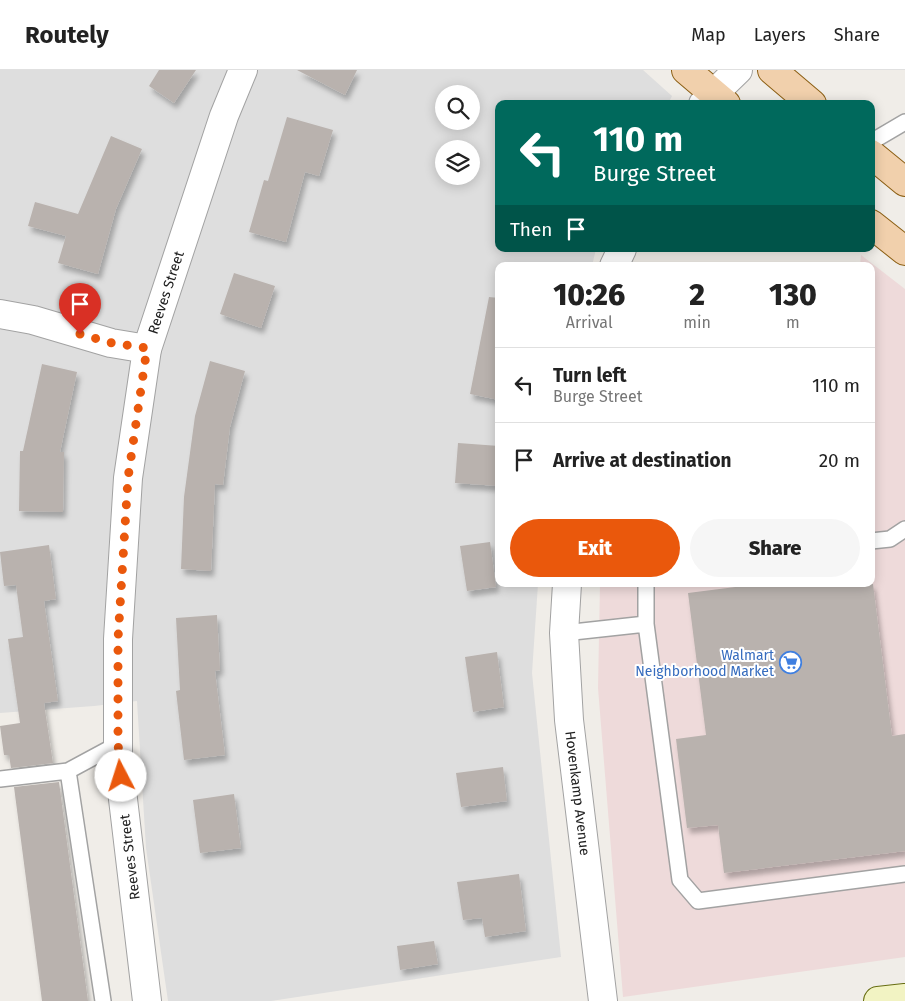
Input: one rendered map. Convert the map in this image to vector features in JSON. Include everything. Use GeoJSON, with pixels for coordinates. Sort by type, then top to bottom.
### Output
{"type":"FeatureCollection","features":[{"type":"Feature","properties":{"kind":"main road"},"geometry":{"type":"LineString","coordinates":[[686,70],[714,100]]}},
{"type":"Feature","properties":{"kind":"main road"},"geometry":{"type":"LineString","coordinates":[[772,70],[807,100]]}},
{"type":"Feature","properties":{"kind":"main road"},"geometry":{"type":"LineString","coordinates":[[875,157],[905,182]]}},
{"type":"Feature","properties":{"kind":"main road"},"geometry":{"type":"LineString","coordinates":[[875,227],[905,251]]}},
{"type":"Feature","properties":{"kind":"main road"},"geometry":{"type":"LineString","coordinates":[[878,1001],[905,998]]}},
{"type":"Feature","properties":{"kind":"street","name":"Reeves Street"},"geometry":{"type":"LineString","coordinates":[[147,1001],[118,758],[118,639],[128,478],[147,348],[224,116],[243,70]]}},
{"type":"Feature","properties":{"kind":"street"},"geometry":{"type":"LineString","coordinates":[[714,100],[738,70]]}},
{"type":"Feature","properties":{"kind":"street"},"geometry":{"type":"LineString","coordinates":[[0,314],[33,320],[112,343],[147,348]]}},
{"type":"Feature","properties":{"kind":"street","name":"Hovenkamp Avenue"},"geometry":{"type":"LineString","coordinates":[[567,587],[564,632],[569,720],[603,1001]]}},
{"type":"Feature","properties":{"kind":"lane"},"geometry":{"type":"LineString","coordinates":[[875,140],[905,122]]}},
{"type":"Feature","properties":{"kind":"lane"},"geometry":{"type":"LineString","coordinates":[[875,541],[890,539],[905,530]]}},
{"type":"Feature","properties":{"kind":"lane"},"geometry":{"type":"LineString","coordinates":[[646,587],[646,624],[680,880],[698,901],[905,874]]}},
{"type":"Feature","properties":{"kind":"lane"},"geometry":{"type":"LineString","coordinates":[[564,632],[646,624]]}},
{"type":"Feature","properties":{"kind":"lane"},"geometry":{"type":"LineString","coordinates":[[0,779],[68,771],[118,744]]}},
{"type":"Feature","properties":{"kind":"lane"},"geometry":{"type":"LineString","coordinates":[[68,771],[102,1001]]}},
{"type":"Feature","properties":{"kind":"shaded area"},"geometry":{"type":"Polygon","coordinates":[[[0,70],[643,70],[672,96],[670,100],[495,100],[495,252],[595,252],[593,262],[495,262],[495,587],[538,587],[532,673],[561,957],[271,1001],[168,1001],[146,848],[137,701],[0,713],[0,70]]]}},
{"type":"Feature","properties":{"kind":"shaded area","name":"Walmart Neighborhood Market"},"geometry":{"type":"Polygon","coordinates":[[[861,255],[870,262],[860,262],[861,255]]]}},
{"type":"Feature","properties":{"kind":"shaded area","name":"Walmart Neighborhood Market"},"geometry":{"type":"Polygon","coordinates":[[[875,266],[905,289],[905,957],[623,997],[598,688],[600,587],[875,587],[875,266]]]}},
{"type":"Feature","properties":{"kind":"building"},"geometry":{"type":"Polygon","coordinates":[[[159,70],[196,70],[174,103],[149,86],[159,70]]]}},
{"type":"Feature","properties":{"kind":"building"},"geometry":{"type":"Polygon","coordinates":[[[297,70],[357,70],[345,95],[297,70]]]}},
{"type":"Feature","properties":{"kind":"building"},"geometry":{"type":"Polygon","coordinates":[[[287,117],[333,130],[319,176],[305,172],[286,242],[249,232],[264,180],[268,181],[287,117]]]}},
{"type":"Feature","properties":{"kind":"building"},"geometry":{"type":"Polygon","coordinates":[[[111,136],[142,149],[116,209],[98,274],[58,263],[66,236],[28,226],[35,202],[78,214],[111,136]]]}},
{"type":"Feature","properties":{"kind":"building"},"geometry":{"type":"Polygon","coordinates":[[[234,273],[275,286],[261,328],[220,314],[234,273]]]}},
{"type":"Feature","properties":{"kind":"building"},"geometry":{"type":"Polygon","coordinates":[[[489,297],[495,298],[495,399],[470,394],[489,297]]]}},
{"type":"Feature","properties":{"kind":"building"},"geometry":{"type":"Polygon","coordinates":[[[210,361],[245,371],[230,427],[223,485],[215,484],[211,571],[181,569],[184,497],[195,416],[210,361]]]}},
{"type":"Feature","properties":{"kind":"building"},"geometry":{"type":"Polygon","coordinates":[[[42,364],[77,372],[60,452],[64,452],[63,512],[19,511],[20,451],[23,451],[42,364]]]}},
{"type":"Feature","properties":{"kind":"building"},"geometry":{"type":"Polygon","coordinates":[[[458,443],[495,446],[495,486],[455,483],[458,443]]]}},
{"type":"Feature","properties":{"kind":"building"},"geometry":{"type":"Polygon","coordinates":[[[490,542],[496,587],[467,591],[460,546],[490,542]]]}},
{"type":"Feature","properties":{"kind":"building"},"geometry":{"type":"Polygon","coordinates":[[[49,545],[56,599],[44,601],[58,701],[44,703],[53,763],[11,768],[9,755],[4,755],[0,726],[20,723],[8,639],[23,637],[16,585],[4,586],[0,552],[49,545]]]}},
{"type":"Feature","properties":{"kind":"building","name":"Walmart Neighborhood Market"},"geometry":{"type":"Polygon","coordinates":[[[735,587],[873,587],[892,736],[905,734],[905,851],[724,873],[718,825],[687,828],[676,739],[706,735],[688,593],[735,587]]]}},
{"type":"Feature","properties":{"kind":"building"},"geometry":{"type":"Polygon","coordinates":[[[217,615],[220,670],[215,671],[225,755],[184,760],[176,691],[180,690],[176,618],[217,615]]]}},
{"type":"Feature","properties":{"kind":"building"},"geometry":{"type":"Polygon","coordinates":[[[497,652],[504,707],[473,712],[465,657],[497,652]]]}},
{"type":"Feature","properties":{"kind":"building"},"geometry":{"type":"Polygon","coordinates":[[[503,767],[507,801],[461,807],[456,773],[503,767]]]}},
{"type":"Feature","properties":{"kind":"building"},"geometry":{"type":"Polygon","coordinates":[[[59,782],[88,1001],[42,1001],[14,787],[59,782]]]}},
{"type":"Feature","properties":{"kind":"building"},"geometry":{"type":"Polygon","coordinates":[[[234,794],[241,848],[200,853],[193,800],[234,794]]]}},
{"type":"Feature","properties":{"kind":"building"},"geometry":{"type":"Polygon","coordinates":[[[519,874],[526,931],[485,937],[482,918],[463,920],[457,882],[519,874]]]}},
{"type":"Feature","properties":{"kind":"building"},"geometry":{"type":"Polygon","coordinates":[[[434,941],[438,964],[400,970],[397,946],[434,941]]]}},
{"type":"Feature","properties":{"kind":"place","name":"Walmart Neighborhood Market"},"geometry":{"type":"Point","coordinates":[790,663]}},
{"type":"Feature","properties":{"kind":"route"},"geometry":{"type":"LineString","coordinates":[[80,334],[112,343],[147,348],[128,478],[118,639],[118,758],[121,776]]}}]}
